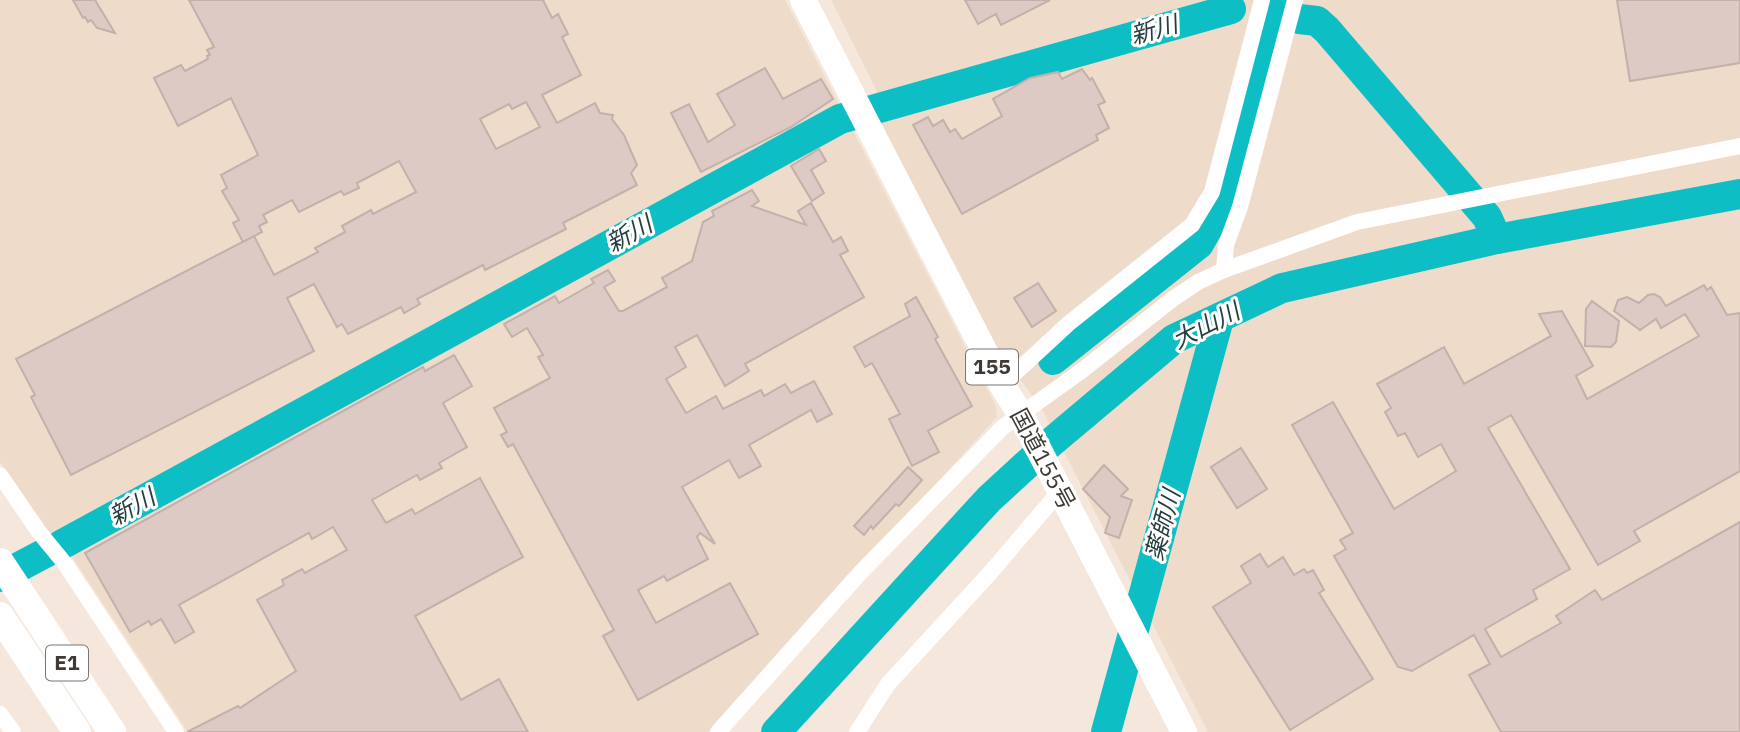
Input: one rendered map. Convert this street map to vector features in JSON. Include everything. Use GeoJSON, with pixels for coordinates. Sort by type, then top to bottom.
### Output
{"type":"FeatureCollection","features":[{"type":"Feature","properties":{"kind":"highway","name":"国道155号"},"geometry":{"type":"LineString","coordinates":[[803,0],[1184,732]]}},
{"type":"Feature","properties":{"kind":"highway","name":"E1"},"geometry":{"type":"LineString","coordinates":[[0,562],[112,732]]}},
{"type":"Feature","properties":{"kind":"highway","name":"E1"},"geometry":{"type":"LineString","coordinates":[[0,616],[77,732]]}},
{"type":"Feature","properties":{"kind":"street"},"geometry":{"type":"LineString","coordinates":[[1002,385],[1068,324],[1192,225],[1212,192],[1262,0]]}},
{"type":"Feature","properties":{"kind":"street"},"geometry":{"type":"LineString","coordinates":[[1224,270],[1226,245],[1240,207],[1295,0]]}},
{"type":"Feature","properties":{"kind":"street"},"geometry":{"type":"LineString","coordinates":[[718,732],[860,573],[1003,427],[1198,282],[1357,222],[1740,146]]}},
{"type":"Feature","properties":{"kind":"street"},"geometry":{"type":"LineString","coordinates":[[0,475],[39,532],[66,565],[176,732]]}},
{"type":"Feature","properties":{"kind":"street"},"geometry":{"type":"LineString","coordinates":[[858,732],[888,684],[990,573],[1060,491]]}},
{"type":"Feature","properties":{"kind":"street"},"geometry":{"type":"LineString","coordinates":[[0,713],[13,732]]}},
{"type":"Feature","properties":{"kind":"shaded area"},"geometry":{"type":"Polygon","coordinates":[[[0,0],[785,0],[996,406],[997,417],[708,732],[188,732],[73,558],[49,532],[0,462],[0,0]]]}},
{"type":"Feature","properties":{"kind":"shaded area"},"geometry":{"type":"Polygon","coordinates":[[[831,0],[1740,0],[1740,732],[1208,732],[1043,411],[1013,369],[1003,366],[881,128],[876,89],[831,0]]]}},
{"type":"Feature","properties":{"kind":"building"},"geometry":{"type":"Polygon","coordinates":[[[73,0],[95,0],[115,33],[97,28],[91,20],[88,22],[73,0]]]}},
{"type":"Feature","properties":{"kind":"building"},"geometry":{"type":"Polygon","coordinates":[[[189,0],[543,0],[552,18],[558,14],[568,34],[562,37],[581,75],[542,95],[557,123],[595,103],[600,113],[613,115],[612,119],[624,135],[637,165],[631,173],[637,185],[563,223],[566,229],[485,270],[483,265],[417,299],[420,304],[404,313],[401,307],[348,334],[342,324],[337,327],[314,284],[287,298],[314,351],[71,475],[31,397],[35,395],[16,359],[243,242],[233,223],[239,220],[222,191],[227,188],[221,175],[258,155],[231,98],[178,126],[154,78],[181,65],[185,71],[208,59],[207,56],[210,55],[207,50],[214,47],[189,0]],[[526,102],[512,109],[509,104],[480,119],[496,149],[540,127],[526,102]],[[399,161],[357,183],[359,188],[344,195],[341,191],[299,212],[292,200],[263,215],[267,222],[259,226],[262,232],[254,236],[274,275],[318,252],[315,248],[345,232],[342,226],[371,210],[373,214],[416,192],[399,161]]]}},
{"type":"Feature","properties":{"kind":"building"},"geometry":{"type":"Polygon","coordinates":[[[965,0],[1050,0],[1001,25],[996,14],[978,24],[965,0]]]}},
{"type":"Feature","properties":{"kind":"building"},"geometry":{"type":"Polygon","coordinates":[[[1617,0],[1740,0],[1740,63],[1630,81],[1617,0]]]}},
{"type":"Feature","properties":{"kind":"building"},"geometry":{"type":"Polygon","coordinates":[[[765,68],[783,99],[821,79],[833,99],[791,127],[701,172],[671,113],[689,104],[708,142],[735,125],[717,94],[765,68]]]}},
{"type":"Feature","properties":{"kind":"building"},"geometry":{"type":"Polygon","coordinates":[[[1082,69],[1090,80],[1092,78],[1105,102],[1098,105],[1109,128],[1096,135],[1098,140],[962,214],[913,125],[928,117],[933,126],[943,120],[950,132],[955,129],[962,139],[1002,116],[993,99],[1030,78],[1058,72],[1062,79],[1082,69]]]}},
{"type":"Feature","properties":{"kind":"building"},"geometry":{"type":"Polygon","coordinates":[[[819,149],[826,161],[811,170],[824,193],[812,201],[791,166],[819,149]]]}},
{"type":"Feature","properties":{"kind":"building"},"geometry":{"type":"Polygon","coordinates":[[[752,190],[759,201],[752,206],[806,225],[798,211],[811,203],[833,242],[841,237],[848,251],[840,255],[864,297],[745,364],[749,371],[725,386],[697,335],[675,347],[686,367],[666,379],[686,413],[716,396],[723,409],[761,390],[764,396],[785,384],[791,393],[814,381],[832,414],[817,422],[811,410],[749,445],[761,466],[739,478],[729,460],[682,487],[715,544],[700,533],[697,537],[708,559],[667,581],[664,576],[638,590],[656,623],[730,583],[758,634],[638,700],[603,636],[614,630],[513,444],[508,447],[501,435],[507,432],[494,408],[550,378],[538,357],[543,355],[527,328],[512,337],[504,324],[555,296],[559,303],[594,283],[591,279],[608,270],[615,281],[604,287],[619,311],[623,311],[667,287],[662,278],[692,261],[703,222],[714,216],[712,211],[752,190]]]}},
{"type":"Feature","properties":{"kind":"building"},"geometry":{"type":"Polygon","coordinates":[[[1038,283],[1056,311],[1032,327],[1014,298],[1038,283]]]}},
{"type":"Feature","properties":{"kind":"building"},"geometry":{"type":"Polygon","coordinates":[[[1704,285],[1707,290],[1711,287],[1727,315],[1740,313],[1740,471],[1634,531],[1640,541],[1598,565],[1511,415],[1488,428],[1570,569],[1533,590],[1537,599],[1485,629],[1501,657],[1561,623],[1556,616],[1595,590],[1602,600],[1740,522],[1740,732],[1501,732],[1469,675],[1490,664],[1474,635],[1412,671],[1398,667],[1334,556],[1346,549],[1340,540],[1353,533],[1292,425],[1333,402],[1394,509],[1456,471],[1441,444],[1418,457],[1405,433],[1398,436],[1385,412],[1391,408],[1377,384],[1444,347],[1464,384],[1551,336],[1539,314],[1562,311],[1593,366],[1576,376],[1587,399],[1699,336],[1685,314],[1661,328],[1656,319],[1640,330],[1614,311],[1618,300],[1627,297],[1639,303],[1648,295],[1654,294],[1660,297],[1666,306],[1704,285]]]}},
{"type":"Feature","properties":{"kind":"building"},"geometry":{"type":"Polygon","coordinates":[[[916,297],[938,337],[935,339],[972,406],[928,431],[939,452],[912,466],[889,419],[900,414],[872,363],[865,367],[854,347],[910,316],[905,304],[916,297]]]}},
{"type":"Feature","properties":{"kind":"building"},"geometry":{"type":"Polygon","coordinates":[[[1592,301],[1619,321],[1616,342],[1611,347],[1585,346],[1586,309],[1592,301]]]}},
{"type":"Feature","properties":{"kind":"building"},"geometry":{"type":"Polygon","coordinates":[[[454,355],[472,386],[443,403],[467,447],[439,463],[442,468],[420,480],[417,475],[372,500],[386,523],[412,509],[415,514],[480,478],[523,557],[415,616],[461,700],[499,679],[528,732],[187,732],[238,706],[240,708],[296,671],[257,600],[284,585],[282,580],[302,569],[305,573],[347,550],[333,527],[312,539],[309,533],[179,605],[194,632],[175,643],[161,619],[151,625],[149,621],[130,632],[85,553],[423,367],[425,371],[454,355]]]}},
{"type":"Feature","properties":{"kind":"building"},"geometry":{"type":"Polygon","coordinates":[[[1241,448],[1267,489],[1237,508],[1211,467],[1241,448]]]}},
{"type":"Feature","properties":{"kind":"building"},"geometry":{"type":"Polygon","coordinates":[[[1104,465],[1128,489],[1121,496],[1132,500],[1119,538],[1105,533],[1110,517],[1083,489],[1104,465]]]}},
{"type":"Feature","properties":{"kind":"building"},"geometry":{"type":"Polygon","coordinates":[[[908,467],[922,480],[899,506],[896,504],[864,535],[854,526],[908,467]]]}},
{"type":"Feature","properties":{"kind":"building"},"geometry":{"type":"Polygon","coordinates":[[[1260,554],[1268,567],[1283,557],[1294,575],[1304,569],[1307,573],[1313,570],[1324,590],[1319,593],[1373,679],[1290,730],[1213,607],[1251,583],[1241,566],[1260,554]]]}},
{"type":"Feature","properties":{"kind":"waterway"},"geometry":{"type":"LineString","coordinates":[[1053,360],[1199,244],[1223,201],[1276,0]]}},
{"type":"Feature","properties":{"kind":"waterway","name":"新川"},"geometry":{"type":"LineString","coordinates":[[61,545],[840,119],[1231,9]]}},
{"type":"Feature","properties":{"kind":"waterway"},"geometry":{"type":"LineString","coordinates":[[1299,19],[1317,21],[1327,30],[1487,217],[1497,239]]}},
{"type":"Feature","properties":{"kind":"waterway","name":"大山川"},"geometry":{"type":"LineString","coordinates":[[776,732],[989,499],[1048,445],[1174,339],[1282,288],[1497,239],[1740,194]]}},
{"type":"Feature","properties":{"kind":"waterway","name":"薬師川"},"geometry":{"type":"LineString","coordinates":[[1106,732],[1219,319]]}},
{"type":"Feature","properties":{"kind":"waterway","name":"新川"},"geometry":{"type":"LineString","coordinates":[[0,577],[47,552]]}}]}
